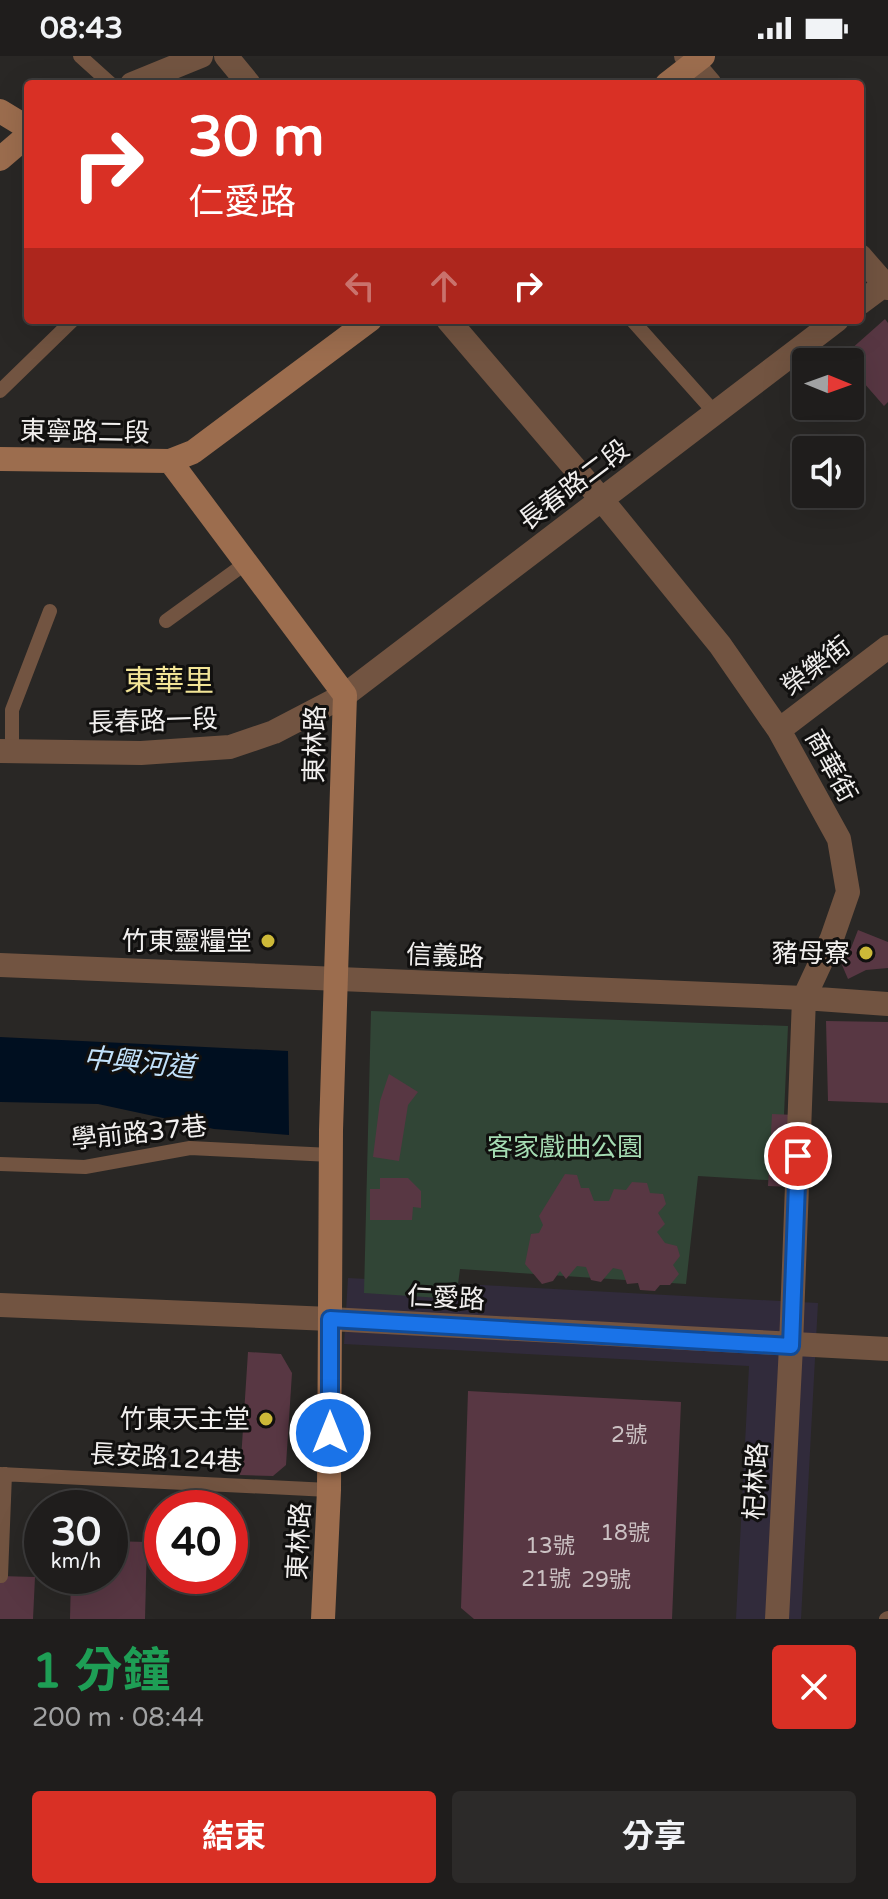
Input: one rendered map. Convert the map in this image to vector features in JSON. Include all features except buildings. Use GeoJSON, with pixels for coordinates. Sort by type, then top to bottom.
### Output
{"type":"FeatureCollection","features":[{"type":"Feature","properties":{"kind":"street"},"geometry":{"type":"LineString","coordinates":[[142,80],[201,56]]}},
{"type":"Feature","properties":{"kind":"street"},"geometry":{"type":"LineString","coordinates":[[226,56],[246,80]]}},
{"type":"Feature","properties":{"kind":"street"},"geometry":{"type":"LineString","coordinates":[[671,80],[694,59],[707,80]]}},
{"type":"Feature","properties":{"kind":"street"},"geometry":{"type":"LineString","coordinates":[[0,111],[24,126]]}},
{"type":"Feature","properties":{"kind":"street"},"geometry":{"type":"LineString","coordinates":[[0,159],[24,138]]}},
{"type":"Feature","properties":{"kind":"street"},"geometry":{"type":"LineString","coordinates":[[864,260],[887,285],[864,300]]}},
{"type":"Feature","properties":{"kind":"street"},"geometry":{"type":"LineString","coordinates":[[170,461],[193,452],[365,324]]}},
{"type":"Feature","properties":{"kind":"street","name":"商華街"},"geometry":{"type":"LineString","coordinates":[[451,324],[602,500],[720,645],[779,730],[839,839],[848,892],[832,938],[804,998],[791,1346]]}},
{"type":"Feature","properties":{"kind":"street","name":"長春路二段"},"geometry":{"type":"LineString","coordinates":[[345,695],[832,324]]}},
{"type":"Feature","properties":{"kind":"street","name":"東寧路二段"},"geometry":{"type":"LineString","coordinates":[[0,459],[170,461]]}},
{"type":"Feature","properties":{"kind":"street","name":"東林路"},"geometry":{"type":"LineString","coordinates":[[170,461],[345,695],[331,1142],[329,1490],[323,1619]]}},
{"type":"Feature","properties":{"kind":"street","name":"榮樂街"},"geometry":{"type":"LineString","coordinates":[[779,730],[888,647]]}},
{"type":"Feature","properties":{"kind":"street","name":"長春路一段"},"geometry":{"type":"LineString","coordinates":[[6,752],[141,753],[230,747],[274,732],[345,695]]}},
{"type":"Feature","properties":{"kind":"street","name":"信義路"},"geometry":{"type":"LineString","coordinates":[[0,965],[888,1004]]}},
{"type":"Feature","properties":{"kind":"street","name":"仁愛路"},"geometry":{"type":"LineString","coordinates":[[0,1305],[888,1349]]}},
{"type":"Feature","properties":{"kind":"street","name":"杞林路"},"geometry":{"type":"LineString","coordinates":[[777,1619],[791,1346]]}},
{"type":"Feature","properties":{"kind":"lane"},"geometry":{"type":"LineString","coordinates":[[80,56],[107,80]]}},
{"type":"Feature","properties":{"kind":"lane"},"geometry":{"type":"LineString","coordinates":[[0,391],[69,324]]}},
{"type":"Feature","properties":{"kind":"lane"},"geometry":{"type":"LineString","coordinates":[[636,324],[715,413]]}},
{"type":"Feature","properties":{"kind":"lane"},"geometry":{"type":"LineString","coordinates":[[166,621],[246,563]]}},
{"type":"Feature","properties":{"kind":"lane"},"geometry":{"type":"LineString","coordinates":[[6,752],[12,710],[50,611]]}},
{"type":"Feature","properties":{"kind":"lane","name":"學前路37巷"},"geometry":{"type":"LineString","coordinates":[[0,1164],[85,1167],[190,1148],[331,1142]]}},
{"type":"Feature","properties":{"kind":"lane"},"geometry":{"type":"LineString","coordinates":[[1,1576],[3,1474]]}},
{"type":"Feature","properties":{"kind":"lane","name":"長安路124巷"},"geometry":{"type":"LineString","coordinates":[[3,1474],[329,1490]]}},
{"type":"Feature","properties":{"kind":"shaded area"},"geometry":{"type":"Polygon","coordinates":[[[348,1278],[818,1303],[801,1619],[736,1619],[749,1366],[344,1344],[348,1278]]]}},
{"type":"Feature","properties":{"kind":"green space","name":"客家戲曲公園"},"geometry":{"type":"Polygon","coordinates":[[[371,1011],[788,1026],[781,1181],[698,1176],[686,1284],[460,1269],[456,1299],[364,1293],[371,1011]]]}},
{"type":"Feature","properties":{"kind":"water","name":"中興河道"},"geometry":{"type":"Polygon","coordinates":[[[0,1037],[288,1051],[289,1135],[214,1129],[98,1104],[0,1102],[0,1037]]]}},
{"type":"Feature","properties":{"kind":"place","name":"竹東靈糧堂"},"geometry":{"type":"Point","coordinates":[268,941]}},
{"type":"Feature","properties":{"kind":"place","name":"豬母寮"},"geometry":{"type":"Point","coordinates":[866,953]}},
{"type":"Feature","properties":{"kind":"place","name":"竹東天主堂"},"geometry":{"type":"Point","coordinates":[266,1419]}},
{"type":"Feature","properties":{"kind":"district","name":"東華里"},"geometry":{"type":"Point","coordinates":[169,681]}},
{"type":"Feature","properties":{"kind":"route"},"geometry":{"type":"LineString","coordinates":[[330,1433],[330,1319],[791,1346],[798,1156]]}}]}
